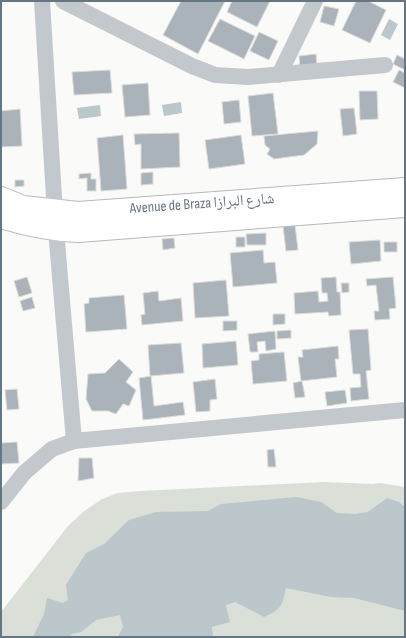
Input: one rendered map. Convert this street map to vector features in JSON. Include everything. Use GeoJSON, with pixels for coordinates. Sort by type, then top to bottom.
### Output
{"type":"FeatureCollection","features":[{"type":"Feature","properties":{"kind":"main road","name":"Avenue de Braza شارع البرازا"},"geometry":{"type":"LineString","coordinates":[[1,217],[22,224],[55,221],[78,213],[405,189]]}},
{"type":"Feature","properties":{"kind":"main road","name":"Avenue de Braza شارع البرازا"},"geometry":{"type":"LineString","coordinates":[[1,198],[78,231],[405,206]]}},
{"type":"Feature","properties":{"kind":"street"},"geometry":{"type":"LineString","coordinates":[[42,1],[55,221],[74,441]]}},
{"type":"Feature","properties":{"kind":"street"},"geometry":{"type":"LineString","coordinates":[[63,1],[192,66],[215,75],[248,77],[385,65]]}},
{"type":"Feature","properties":{"kind":"street"},"geometry":{"type":"LineString","coordinates":[[279,74],[315,1]]}},
{"type":"Feature","properties":{"kind":"street"},"geometry":{"type":"LineString","coordinates":[[1,502],[24,473],[52,449],[74,441],[405,410]]}},
{"type":"Feature","properties":{"kind":"shaded area"},"geometry":{"type":"Polygon","coordinates":[[[389,19],[398,24],[390,40],[381,35],[389,19]]]}},
{"type":"Feature","properties":{"kind":"shaded area"},"geometry":{"type":"Polygon","coordinates":[[[181,102],[182,113],[164,116],[162,105],[181,102]]]}},
{"type":"Feature","properties":{"kind":"shaded area"},"geometry":{"type":"Polygon","coordinates":[[[100,105],[101,116],[79,119],[77,108],[100,105]]]}},
{"type":"Feature","properties":{"kind":"shaded area"},"geometry":{"type":"Polygon","coordinates":[[[324,482],[380,483],[405,487],[405,637],[1,637],[1,612],[68,526],[83,512],[102,499],[118,493],[141,491],[324,482]]]}},
{"type":"Feature","properties":{"kind":"shaded area"},"geometry":{"type":"Polygon","coordinates":[[[296,497],[321,502],[337,513],[355,514],[368,512],[387,498],[399,502],[405,507],[405,611],[354,598],[331,597],[286,588],[282,603],[278,609],[264,617],[235,602],[226,605],[230,622],[212,627],[213,637],[118,637],[123,627],[120,615],[96,620],[81,632],[72,634],[69,637],[33,637],[44,614],[47,598],[63,603],[68,600],[66,585],[86,553],[104,544],[129,520],[156,512],[208,511],[221,504],[296,497]]]}},
{"type":"Feature","properties":{"kind":"building"},"geometry":{"type":"Polygon","coordinates":[[[181,1],[225,1],[198,54],[163,35],[181,1]]]}},
{"type":"Feature","properties":{"kind":"building"},"geometry":{"type":"Polygon","coordinates":[[[232,1],[270,1],[257,27],[227,12],[232,1]]]}},
{"type":"Feature","properties":{"kind":"building"},"geometry":{"type":"Polygon","coordinates":[[[356,1],[368,1],[386,10],[370,43],[342,30],[356,1]]]}},
{"type":"Feature","properties":{"kind":"building"},"geometry":{"type":"Polygon","coordinates":[[[324,6],[339,9],[334,26],[320,22],[324,6]]]}},
{"type":"Feature","properties":{"kind":"building"},"geometry":{"type":"Polygon","coordinates":[[[220,19],[255,36],[244,59],[208,41],[220,19]]]}},
{"type":"Feature","properties":{"kind":"building"},"geometry":{"type":"Polygon","coordinates":[[[259,32],[278,41],[269,60],[250,51],[259,32]]]}},
{"type":"Feature","properties":{"kind":"building"},"geometry":{"type":"Polygon","coordinates":[[[316,54],[317,66],[300,68],[299,56],[316,54]]]}},
{"type":"Feature","properties":{"kind":"building"},"geometry":{"type":"Polygon","coordinates":[[[397,55],[405,59],[405,70],[393,64],[397,55]]]}},
{"type":"Feature","properties":{"kind":"building"},"geometry":{"type":"Polygon","coordinates":[[[110,70],[112,93],[74,95],[72,72],[110,70]]]}},
{"type":"Feature","properties":{"kind":"building"},"geometry":{"type":"Polygon","coordinates":[[[399,70],[405,73],[405,88],[393,82],[399,70]]]}},
{"type":"Feature","properties":{"kind":"building"},"geometry":{"type":"Polygon","coordinates":[[[148,83],[150,115],[125,117],[122,85],[148,83]]]}},
{"type":"Feature","properties":{"kind":"building"},"geometry":{"type":"Polygon","coordinates":[[[359,91],[377,91],[378,119],[360,120],[359,91]]]}},
{"type":"Feature","properties":{"kind":"building"},"geometry":{"type":"Polygon","coordinates":[[[273,93],[278,134],[252,136],[248,96],[273,93]]]}},
{"type":"Feature","properties":{"kind":"building"},"geometry":{"type":"Polygon","coordinates":[[[239,100],[241,122],[224,124],[222,102],[239,100]]]}},
{"type":"Feature","properties":{"kind":"building"},"geometry":{"type":"Polygon","coordinates":[[[354,108],[357,134],[343,136],[340,109],[354,108]]]}},
{"type":"Feature","properties":{"kind":"building"},"geometry":{"type":"Polygon","coordinates":[[[20,109],[22,146],[1,147],[1,111],[20,109]]]}},
{"type":"Feature","properties":{"kind":"building"},"geometry":{"type":"Polygon","coordinates":[[[318,131],[317,144],[304,155],[274,159],[267,154],[270,149],[265,145],[264,136],[318,131]]]}},
{"type":"Feature","properties":{"kind":"building"},"geometry":{"type":"Polygon","coordinates":[[[179,133],[180,167],[141,169],[141,144],[135,145],[134,134],[179,133]]]}},
{"type":"Feature","properties":{"kind":"building"},"geometry":{"type":"Polygon","coordinates":[[[123,135],[127,189],[101,191],[97,138],[123,135]]]}},
{"type":"Feature","properties":{"kind":"building"},"geometry":{"type":"Polygon","coordinates":[[[241,135],[245,164],[209,169],[205,140],[241,135]]]}},
{"type":"Feature","properties":{"kind":"building"},"geometry":{"type":"Polygon","coordinates":[[[153,172],[153,184],[141,185],[141,173],[153,172]]]}},
{"type":"Feature","properties":{"kind":"building"},"geometry":{"type":"Polygon","coordinates":[[[91,173],[91,179],[96,179],[96,191],[87,191],[87,178],[79,179],[79,174],[91,173]]]}},
{"type":"Feature","properties":{"kind":"building"},"geometry":{"type":"Polygon","coordinates":[[[15,180],[24,180],[24,186],[15,187],[15,180]]]}},
{"type":"Feature","properties":{"kind":"building"},"geometry":{"type":"Polygon","coordinates":[[[295,225],[298,250],[286,251],[283,226],[295,225]]]}},
{"type":"Feature","properties":{"kind":"building"},"geometry":{"type":"Polygon","coordinates":[[[266,233],[266,245],[247,245],[246,234],[266,233]]]}},
{"type":"Feature","properties":{"kind":"building"},"geometry":{"type":"Polygon","coordinates":[[[236,237],[245,237],[245,247],[236,247],[236,237]]]}},
{"type":"Feature","properties":{"kind":"building"},"geometry":{"type":"Polygon","coordinates":[[[174,238],[175,248],[163,250],[162,239],[174,238]]]}},
{"type":"Feature","properties":{"kind":"building"},"geometry":{"type":"Polygon","coordinates":[[[380,240],[381,261],[351,264],[349,242],[380,240]]]}},
{"type":"Feature","properties":{"kind":"building"},"geometry":{"type":"Polygon","coordinates":[[[384,242],[397,242],[397,252],[384,252],[384,242]]]}},
{"type":"Feature","properties":{"kind":"building"},"geometry":{"type":"Polygon","coordinates":[[[263,250],[264,263],[275,262],[277,283],[233,287],[230,253],[263,250]]]}},
{"type":"Feature","properties":{"kind":"building"},"geometry":{"type":"Polygon","coordinates":[[[27,277],[32,293],[19,297],[14,281],[27,277]]]}},
{"type":"Feature","properties":{"kind":"building"},"geometry":{"type":"Polygon","coordinates":[[[336,277],[337,292],[340,292],[341,315],[329,316],[328,312],[295,314],[294,293],[318,291],[319,302],[328,301],[327,293],[322,293],[321,278],[336,277]]]}},
{"type":"Feature","properties":{"kind":"building"},"geometry":{"type":"Polygon","coordinates":[[[393,277],[396,308],[389,309],[390,319],[375,320],[374,311],[379,311],[376,285],[367,286],[366,279],[393,277]]]}},
{"type":"Feature","properties":{"kind":"building"},"geometry":{"type":"Polygon","coordinates":[[[226,280],[229,316],[195,318],[193,283],[226,280]]]}},
{"type":"Feature","properties":{"kind":"building"},"geometry":{"type":"Polygon","coordinates":[[[341,283],[349,283],[349,292],[342,293],[341,283]]]}},
{"type":"Feature","properties":{"kind":"building"},"geometry":{"type":"Polygon","coordinates":[[[158,291],[159,301],[181,298],[183,321],[142,325],[141,315],[145,314],[143,293],[158,291]]]}},
{"type":"Feature","properties":{"kind":"building"},"geometry":{"type":"Polygon","coordinates":[[[124,295],[127,329],[86,332],[84,304],[89,303],[89,298],[124,295]]]}},
{"type":"Feature","properties":{"kind":"building"},"geometry":{"type":"Polygon","coordinates":[[[32,297],[35,308],[23,311],[20,301],[32,297]]]}},
{"type":"Feature","properties":{"kind":"building"},"geometry":{"type":"Polygon","coordinates":[[[273,314],[285,314],[285,324],[273,325],[273,314]]]}},
{"type":"Feature","properties":{"kind":"building"},"geometry":{"type":"Polygon","coordinates":[[[223,321],[237,321],[237,330],[223,331],[223,321]]]}},
{"type":"Feature","properties":{"kind":"building"},"geometry":{"type":"Polygon","coordinates":[[[368,329],[371,370],[366,371],[369,399],[351,401],[350,388],[361,387],[360,374],[353,374],[349,330],[368,329]]]}},
{"type":"Feature","properties":{"kind":"building"},"geometry":{"type":"Polygon","coordinates":[[[291,330],[291,338],[277,339],[277,331],[291,330]]]}},
{"type":"Feature","properties":{"kind":"building"},"geometry":{"type":"Polygon","coordinates":[[[275,331],[276,349],[266,351],[265,341],[257,342],[258,352],[250,352],[248,334],[275,331]]]}},
{"type":"Feature","properties":{"kind":"building"},"geometry":{"type":"Polygon","coordinates":[[[236,341],[238,365],[203,368],[202,344],[236,341]]]}},
{"type":"Feature","properties":{"kind":"building"},"geometry":{"type":"Polygon","coordinates":[[[181,343],[184,373],[150,376],[148,345],[181,343]]]}},
{"type":"Feature","properties":{"kind":"building"},"geometry":{"type":"Polygon","coordinates":[[[338,346],[339,359],[335,359],[337,377],[301,381],[298,357],[303,357],[302,350],[338,346]]]}},
{"type":"Feature","properties":{"kind":"building"},"geometry":{"type":"Polygon","coordinates":[[[284,352],[287,381],[253,384],[251,361],[259,360],[259,354],[284,352]]]}},
{"type":"Feature","properties":{"kind":"building"},"geometry":{"type":"Polygon","coordinates":[[[119,359],[133,372],[126,382],[136,390],[129,406],[123,404],[116,414],[108,411],[92,411],[86,399],[88,374],[105,373],[119,359]]]}},
{"type":"Feature","properties":{"kind":"building"},"geometry":{"type":"Polygon","coordinates":[[[151,376],[154,406],[183,402],[185,415],[143,420],[139,378],[151,376]]]}},
{"type":"Feature","properties":{"kind":"building"},"geometry":{"type":"Polygon","coordinates":[[[215,379],[217,399],[210,400],[210,411],[196,412],[193,382],[215,379]]]}},
{"type":"Feature","properties":{"kind":"building"},"geometry":{"type":"Polygon","coordinates":[[[302,381],[305,397],[295,398],[293,383],[302,381]]]}},
{"type":"Feature","properties":{"kind":"building"},"geometry":{"type":"Polygon","coordinates":[[[17,389],[19,409],[7,410],[5,390],[17,389]]]}},
{"type":"Feature","properties":{"kind":"building"},"geometry":{"type":"Polygon","coordinates":[[[345,390],[347,403],[327,406],[325,392],[345,390]]]}},
{"type":"Feature","properties":{"kind":"building"},"geometry":{"type":"Polygon","coordinates":[[[17,442],[19,463],[1,464],[1,443],[17,442]]]}},
{"type":"Feature","properties":{"kind":"building"},"geometry":{"type":"Polygon","coordinates":[[[274,449],[276,467],[268,467],[267,450],[274,449]]]}},
{"type":"Feature","properties":{"kind":"building"},"geometry":{"type":"Polygon","coordinates":[[[79,458],[92,458],[94,478],[78,481],[79,458]]]}}]}
